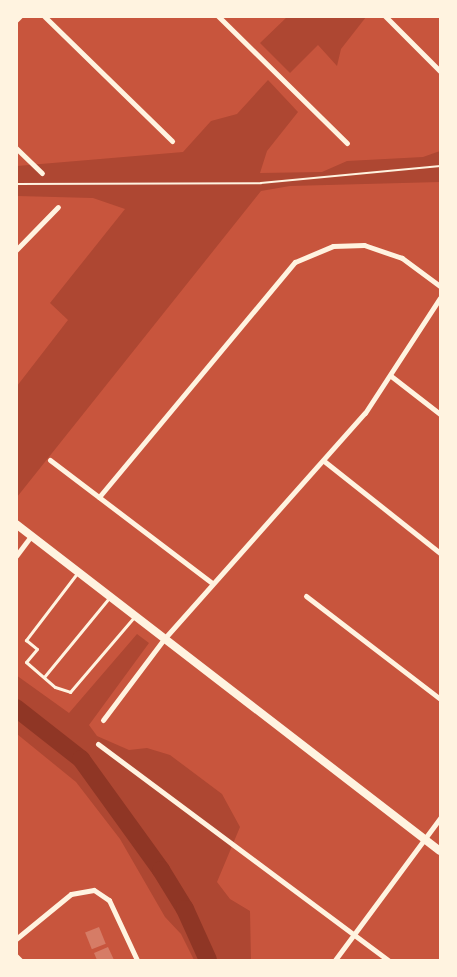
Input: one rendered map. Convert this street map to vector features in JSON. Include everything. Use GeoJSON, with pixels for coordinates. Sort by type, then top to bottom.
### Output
{"type":"FeatureCollection","features":[{"type":"Feature","properties":{"kind":"main road"},"geometry":{"type":"LineString","coordinates":[[16,524],[441,851]]}},
{"type":"Feature","properties":{"kind":"street"},"geometry":{"type":"LineString","coordinates":[[16,20],[20,16]]}},
{"type":"Feature","properties":{"kind":"street"},"geometry":{"type":"LineString","coordinates":[[44,16],[172,141]]}},
{"type":"Feature","properties":{"kind":"street"},"geometry":{"type":"LineString","coordinates":[[218,16],[347,143]]}},
{"type":"Feature","properties":{"kind":"street"},"geometry":{"type":"LineString","coordinates":[[385,16],[441,71]]}},
{"type":"Feature","properties":{"kind":"street"},"geometry":{"type":"LineString","coordinates":[[16,148],[42,173]]}},
{"type":"Feature","properties":{"kind":"street"},"geometry":{"type":"LineString","coordinates":[[16,250],[58,207]]}},
{"type":"Feature","properties":{"kind":"street"},"geometry":{"type":"LineString","coordinates":[[99,497],[295,262],[343,245],[374,247],[402,258],[441,286]]}},
{"type":"Feature","properties":{"kind":"street"},"geometry":{"type":"LineString","coordinates":[[103,720],[164,639],[324,461],[391,376],[441,298]]}},
{"type":"Feature","properties":{"kind":"street"},"geometry":{"type":"LineString","coordinates":[[391,376],[441,414]]}},
{"type":"Feature","properties":{"kind":"street"},"geometry":{"type":"LineString","coordinates":[[50,460],[212,583]]}},
{"type":"Feature","properties":{"kind":"street"},"geometry":{"type":"LineString","coordinates":[[324,461],[441,553]]}},
{"type":"Feature","properties":{"kind":"street"},"geometry":{"type":"LineString","coordinates":[[16,556],[31,536]]}},
{"type":"Feature","properties":{"kind":"street"},"geometry":{"type":"LineString","coordinates":[[306,596],[441,699]]}},
{"type":"Feature","properties":{"kind":"street"},"geometry":{"type":"LineString","coordinates":[[98,744],[388,960]]}},
{"type":"Feature","properties":{"kind":"street"},"geometry":{"type":"LineString","coordinates":[[335,960],[441,818]]}},
{"type":"Feature","properties":{"kind":"street"},"geometry":{"type":"LineString","coordinates":[[16,939],[72,894],[94,890],[109,900],[137,960]]}},
{"type":"Feature","properties":{"kind":"street"},"geometry":{"type":"LineString","coordinates":[[16,956],[20,960]]}},
{"type":"Feature","properties":{"kind":"lane"},"geometry":{"type":"LineString","coordinates":[[78,572],[26,640],[37,649],[26,662],[44,677],[70,692],[135,616]]}},
{"type":"Feature","properties":{"kind":"lane"},"geometry":{"type":"LineString","coordinates":[[44,677],[110,597]]}},
{"type":"Feature","properties":{"kind":"path"},"geometry":{"type":"LineString","coordinates":[[16,184],[261,183],[441,166]]}},
{"type":"Feature","properties":{"kind":"shaded area"},"geometry":{"type":"Polygon","coordinates":[[[287,17],[366,17],[341,49],[337,66],[318,45],[290,73],[260,43],[287,17]]]}},
{"type":"Feature","properties":{"kind":"shaded area"},"geometry":{"type":"Polygon","coordinates":[[[268,80],[298,112],[267,151],[260,173],[322,172],[347,161],[423,157],[440,151],[440,182],[290,186],[261,191],[17,497],[17,386],[68,320],[50,303],[125,209],[93,198],[17,196],[17,166],[183,152],[211,121],[237,114],[268,80]]]}},
{"type":"Feature","properties":{"kind":"shaded area"},"geometry":{"type":"Polygon","coordinates":[[[137,634],[149,643],[89,725],[97,736],[129,750],[147,748],[170,755],[222,794],[240,827],[217,882],[230,899],[250,911],[251,960],[194,960],[181,934],[165,917],[120,839],[76,782],[17,734],[16,675],[69,713],[137,634]]]}},
{"type":"Feature","properties":{"kind":"building"},"geometry":{"type":"Polygon","coordinates":[[[99,927],[106,944],[92,949],[85,933],[99,927]]]}},
{"type":"Feature","properties":{"kind":"building"},"geometry":{"type":"Polygon","coordinates":[[[108,947],[114,960],[97,960],[94,953],[108,947]]]}},
{"type":"Feature","properties":{"kind":"waterway"},"geometry":{"type":"LineString","coordinates":[[16,708],[81,759],[161,870],[185,909],[208,960]]}}]}
